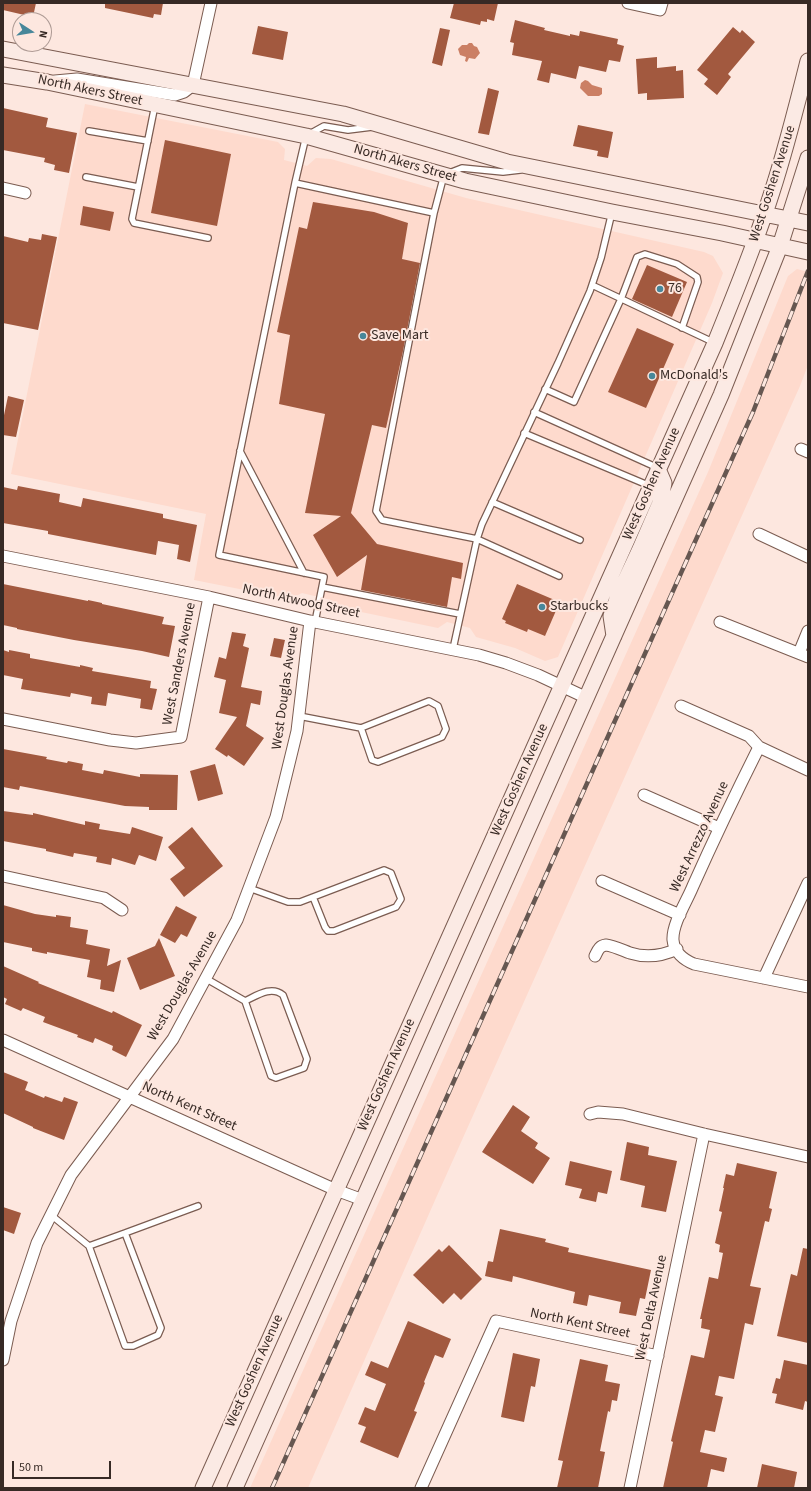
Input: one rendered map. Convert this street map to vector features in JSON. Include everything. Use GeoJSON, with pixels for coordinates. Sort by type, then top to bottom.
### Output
{"type":"FeatureCollection","features":[{"type":"Feature","properties":{"kind":"main road","name":"North Akers Street"},"geometry":{"type":"LineString","coordinates":[[3,50],[343,114],[507,162],[808,223]]}},
{"type":"Feature","properties":{"kind":"main road","name":"West Goshen Avenue"},"geometry":{"type":"LineString","coordinates":[[203,1488],[715,343],[765,214],[789,134],[808,61]]}},
{"type":"Feature","properties":{"kind":"main road","name":"North Akers Street"},"geometry":{"type":"LineString","coordinates":[[3,75],[47,82],[306,136],[444,176],[808,252]]}},
{"type":"Feature","properties":{"kind":"main road","name":"West Goshen Avenue"},"geometry":{"type":"LineString","coordinates":[[234,1488],[587,698],[721,394],[780,246],[808,158]]}},
{"type":"Feature","properties":{"kind":"main road"},"geometry":{"type":"LineString","coordinates":[[614,636],[610,616],[660,503],[664,482],[658,469]]}},
{"type":"Feature","properties":{"kind":"street"},"geometry":{"type":"LineString","coordinates":[[47,82],[77,78],[175,95],[184,92],[193,85],[211,3]]}},
{"type":"Feature","properties":{"kind":"street"},"geometry":{"type":"LineString","coordinates":[[628,3],[661,7]]}},
{"type":"Feature","properties":{"kind":"street"},"geometry":{"type":"LineString","coordinates":[[3,188],[25,192]]}},
{"type":"Feature","properties":{"kind":"street"},"geometry":{"type":"LineString","coordinates":[[760,534],[808,557]]}},
{"type":"Feature","properties":{"kind":"street","name":"North Atwood Street"},"geometry":{"type":"LineString","coordinates":[[3,556],[209,597],[313,621],[453,649],[506,663],[587,698]]}},
{"type":"Feature","properties":{"kind":"street","name":"West Sanders Avenue"},"geometry":{"type":"LineString","coordinates":[[3,719],[110,740],[136,743],[181,737],[209,597]]}},
{"type":"Feature","properties":{"kind":"street","name":"West Douglas Avenue"},"geometry":{"type":"LineString","coordinates":[[3,1360],[11,1322],[37,1243],[71,1175],[173,1038],[237,920],[276,817],[297,730],[313,621]]}},
{"type":"Feature","properties":{"kind":"street"},"geometry":{"type":"LineString","coordinates":[[720,622],[803,655],[808,631]]}},
{"type":"Feature","properties":{"kind":"street"},"geometry":{"type":"LineString","coordinates":[[681,706],[749,736],[759,748],[808,770]]}},
{"type":"Feature","properties":{"kind":"street","name":"West Arrezzo Avenue"},"geometry":{"type":"LineString","coordinates":[[675,946],[674,931],[680,915],[719,828],[759,748]]}},
{"type":"Feature","properties":{"kind":"street"},"geometry":{"type":"LineString","coordinates":[[644,795],[719,828]]}},
{"type":"Feature","properties":{"kind":"street"},"geometry":{"type":"LineString","coordinates":[[3,876],[104,898],[122,910]]}},
{"type":"Feature","properties":{"kind":"street"},"geometry":{"type":"LineString","coordinates":[[602,881],[680,915]]}},
{"type":"Feature","properties":{"kind":"street"},"geometry":{"type":"LineString","coordinates":[[764,978],[808,884]]}},
{"type":"Feature","properties":{"kind":"street"},"geometry":{"type":"LineString","coordinates":[[595,956],[598,949],[606,945],[633,954],[649,956],[668,954],[675,946],[681,957],[694,964],[808,987]]}},
{"type":"Feature","properties":{"kind":"street","name":"North Kent Street"},"geometry":{"type":"LineString","coordinates":[[3,1040],[336,1190],[363,1200]]}},
{"type":"Feature","properties":{"kind":"street"},"geometry":{"type":"LineString","coordinates":[[590,1114],[598,1112],[623,1114],[808,1157]]}},
{"type":"Feature","properties":{"kind":"street","name":"West Delta Avenue"},"geometry":{"type":"LineString","coordinates":[[630,1488],[704,1134]]}},
{"type":"Feature","properties":{"kind":"street","name":"North Kent Street"},"geometry":{"type":"LineString","coordinates":[[421,1488],[496,1321],[658,1356]]}},
{"type":"Feature","properties":{"kind":"lane"},"geometry":{"type":"LineString","coordinates":[[155,105],[132,219],[134,223],[208,238]]}},
{"type":"Feature","properties":{"kind":"lane"},"geometry":{"type":"LineString","coordinates":[[313,621],[324,577],[219,555],[295,183],[306,136],[324,126],[348,130],[384,126]]}},
{"type":"Feature","properties":{"kind":"lane"},"geometry":{"type":"LineString","coordinates":[[89,130],[148,142]]}},
{"type":"Feature","properties":{"kind":"lane"},"geometry":{"type":"LineString","coordinates":[[536,168],[503,172],[462,168],[444,176],[434,212],[376,511],[382,520],[476,539],[559,576]]}},
{"type":"Feature","properties":{"kind":"lane"},"geometry":{"type":"LineString","coordinates":[[86,177],[138,187]]}},
{"type":"Feature","properties":{"kind":"lane"},"geometry":{"type":"LineString","coordinates":[[295,183],[434,212]]}},
{"type":"Feature","properties":{"kind":"lane"},"geometry":{"type":"LineString","coordinates":[[453,649],[476,539],[592,285],[601,258],[612,212]]}},
{"type":"Feature","properties":{"kind":"lane"},"geometry":{"type":"LineString","coordinates":[[545,389],[574,402],[621,299],[637,257],[645,254],[676,264],[691,272],[696,277],[698,282],[682,328]]}},
{"type":"Feature","properties":{"kind":"lane"},"geometry":{"type":"LineString","coordinates":[[592,285],[715,343]]}},
{"type":"Feature","properties":{"kind":"lane"},"geometry":{"type":"LineString","coordinates":[[534,412],[658,469]]}},
{"type":"Feature","properties":{"kind":"lane"},"geometry":{"type":"LineString","coordinates":[[524,432],[650,486]]}},
{"type":"Feature","properties":{"kind":"lane"},"geometry":{"type":"LineString","coordinates":[[240,451],[304,573]]}},
{"type":"Feature","properties":{"kind":"lane"},"geometry":{"type":"LineString","coordinates":[[492,502],[580,540]]}},
{"type":"Feature","properties":{"kind":"lane"},"geometry":{"type":"LineString","coordinates":[[322,587],[460,614]]}},
{"type":"Feature","properties":{"kind":"lane"},"geometry":{"type":"LineString","coordinates":[[299,716],[361,728],[429,701],[438,706],[446,729],[442,737],[378,762],[372,760],[361,728]]}},
{"type":"Feature","properties":{"kind":"lane"},"geometry":{"type":"LineString","coordinates":[[249,888],[288,902],[300,902],[313,897],[384,870],[391,873],[401,899],[396,907],[334,931],[328,931],[325,928],[313,897]]}},
{"type":"Feature","properties":{"kind":"lane"},"geometry":{"type":"LineString","coordinates":[[205,978],[244,1001],[272,1076],[276,1078],[304,1068],[307,1059],[283,994],[278,991],[271,990],[244,1001]]}},
{"type":"Feature","properties":{"kind":"lane"},"geometry":{"type":"LineString","coordinates":[[89,1246],[198,1206]]}},
{"type":"Feature","properties":{"kind":"lane"},"geometry":{"type":"LineString","coordinates":[[51,1215],[89,1246],[125,1346],[132,1346],[158,1335],[161,1328],[125,1233]]}},
{"type":"Feature","properties":{"kind":"shaded area"},"geometry":{"type":"Polygon","coordinates":[[[472,43],[477,47],[480,53],[475,59],[469,58],[467,62],[465,61],[466,57],[460,55],[458,49],[462,45],[467,45],[472,43]]]}},
{"type":"Feature","properties":{"kind":"shaded area"},"geometry":{"type":"Polygon","coordinates":[[[585,80],[592,85],[602,88],[602,94],[599,96],[588,96],[580,88],[581,83],[585,80]]]}},
{"type":"Feature","properties":{"kind":"shaded area"},"geometry":{"type":"Polygon","coordinates":[[[85,104],[278,142],[285,149],[284,160],[307,166],[316,158],[331,159],[466,198],[704,252],[713,256],[723,273],[712,303],[558,657],[545,661],[515,648],[476,637],[470,628],[447,622],[438,628],[342,608],[331,600],[302,593],[290,599],[194,580],[206,514],[11,474],[85,104]]]}},
{"type":"Feature","properties":{"kind":"shaded area"},"geometry":{"type":"Polygon","coordinates":[[[797,269],[808,272],[808,365],[800,386],[436,1198],[308,1488],[250,1488],[708,472],[788,276],[797,269]]]}},
{"type":"Feature","properties":{"kind":"building"},"geometry":{"type":"Polygon","coordinates":[[[3,3],[36,3],[34,12],[12,12],[3,10],[3,3]]]}},
{"type":"Feature","properties":{"kind":"building"},"geometry":{"type":"Polygon","coordinates":[[[105,3],[163,3],[161,15],[154,14],[153,18],[105,8],[105,3]]]}},
{"type":"Feature","properties":{"kind":"building"},"geometry":{"type":"Polygon","coordinates":[[[454,3],[498,3],[494,21],[487,19],[487,22],[481,21],[480,25],[450,18],[454,3]]]}},
{"type":"Feature","properties":{"kind":"building"},"geometry":{"type":"Polygon","coordinates":[[[515,20],[545,28],[544,30],[570,36],[570,34],[579,36],[580,31],[618,39],[617,44],[624,46],[620,62],[609,60],[606,72],[579,66],[576,79],[551,73],[549,83],[537,80],[542,61],[512,55],[514,43],[510,42],[515,20]]]}},
{"type":"Feature","properties":{"kind":"building"},"geometry":{"type":"Polygon","coordinates":[[[258,26],[288,32],[283,60],[252,54],[258,26]]]}},
{"type":"Feature","properties":{"kind":"building"},"geometry":{"type":"Polygon","coordinates":[[[733,27],[740,33],[742,30],[755,42],[728,74],[731,77],[717,95],[704,84],[708,79],[697,70],[733,27]]]}},
{"type":"Feature","properties":{"kind":"building"},"geometry":{"type":"Polygon","coordinates":[[[440,28],[450,30],[442,66],[432,63],[440,28]]]}},
{"type":"Feature","properties":{"kind":"building"},"geometry":{"type":"Polygon","coordinates":[[[657,57],[657,68],[676,66],[676,71],[683,70],[684,98],[647,100],[647,93],[638,94],[636,59],[657,57]]]}},
{"type":"Feature","properties":{"kind":"building"},"geometry":{"type":"Polygon","coordinates":[[[488,88],[499,91],[489,135],[478,133],[488,88]]]}},
{"type":"Feature","properties":{"kind":"building"},"geometry":{"type":"Polygon","coordinates":[[[3,108],[48,118],[46,127],[77,133],[69,173],[54,170],[55,165],[44,162],[45,158],[3,150],[3,108]]]}},
{"type":"Feature","properties":{"kind":"building"},"geometry":{"type":"Polygon","coordinates":[[[578,125],[613,132],[608,158],[597,156],[598,151],[573,146],[578,125]]]}},
{"type":"Feature","properties":{"kind":"building"},"geometry":{"type":"Polygon","coordinates":[[[165,140],[231,154],[217,226],[151,213],[165,140]]]}},
{"type":"Feature","properties":{"kind":"building"},"geometry":{"type":"Polygon","coordinates":[[[313,202],[374,212],[408,223],[402,259],[420,263],[403,351],[386,428],[372,425],[351,513],[377,544],[463,563],[461,579],[452,577],[447,607],[361,590],[367,555],[337,577],[313,535],[341,516],[305,513],[325,414],[279,404],[290,335],[277,332],[299,227],[307,229],[313,202]]]}},
{"type":"Feature","properties":{"kind":"building"},"geometry":{"type":"Polygon","coordinates":[[[83,206],[114,212],[110,231],[80,225],[83,206]]]}},
{"type":"Feature","properties":{"kind":"building"},"geometry":{"type":"Polygon","coordinates":[[[42,234],[57,237],[38,330],[3,323],[3,236],[28,242],[29,238],[41,240],[42,234]]]}},
{"type":"Feature","properties":{"kind":"building"},"geometry":{"type":"Polygon","coordinates":[[[647,265],[687,282],[672,317],[632,299],[647,265]]]}},
{"type":"Feature","properties":{"kind":"building"},"geometry":{"type":"Polygon","coordinates":[[[637,328],[674,344],[646,408],[608,392],[637,328]]]}},
{"type":"Feature","properties":{"kind":"building"},"geometry":{"type":"Polygon","coordinates":[[[8,396],[24,400],[16,437],[3,435],[3,420],[8,396]]]}},
{"type":"Feature","properties":{"kind":"building"},"geometry":{"type":"Polygon","coordinates":[[[18,486],[60,494],[59,502],[81,507],[83,498],[163,514],[163,518],[197,525],[190,562],[177,559],[179,545],[158,541],[156,555],[48,534],[48,531],[3,523],[3,487],[17,490],[18,486]]]}},
{"type":"Feature","properties":{"kind":"building"},"geometry":{"type":"Polygon","coordinates":[[[3,584],[88,600],[164,617],[162,624],[175,626],[169,657],[74,640],[3,625],[3,584]]]}},
{"type":"Feature","properties":{"kind":"building"},"geometry":{"type":"Polygon","coordinates":[[[517,584],[557,601],[555,604],[558,606],[545,636],[528,629],[527,632],[505,623],[506,621],[502,619],[517,584]]]}},
{"type":"Feature","properties":{"kind":"building"},"geometry":{"type":"Polygon","coordinates":[[[232,632],[246,634],[243,646],[249,648],[241,687],[262,691],[260,705],[251,703],[246,726],[264,738],[244,766],[228,755],[227,757],[215,749],[237,717],[219,713],[226,680],[214,677],[219,657],[226,659],[232,632]]]}},
{"type":"Feature","properties":{"kind":"building"},"geometry":{"type":"Polygon","coordinates":[[[274,638],[285,640],[281,658],[270,656],[274,638]]]}},
{"type":"Feature","properties":{"kind":"building"},"geometry":{"type":"Polygon","coordinates":[[[3,650],[30,654],[30,658],[93,668],[92,671],[151,681],[150,688],[157,689],[152,710],[140,708],[141,699],[108,693],[106,706],[91,704],[92,697],[71,693],[70,697],[21,689],[23,679],[3,675],[3,650]]]}},
{"type":"Feature","properties":{"kind":"building"},"geometry":{"type":"Polygon","coordinates":[[[3,749],[47,757],[46,759],[67,763],[68,761],[83,764],[82,770],[103,774],[104,770],[140,777],[140,774],[178,775],[177,810],[149,810],[149,807],[125,806],[20,786],[19,790],[3,787],[3,749]]]}},
{"type":"Feature","properties":{"kind":"building"},"geometry":{"type":"Polygon","coordinates":[[[215,764],[223,794],[198,801],[190,771],[215,764]]]}},
{"type":"Feature","properties":{"kind":"building"},"geometry":{"type":"Polygon","coordinates":[[[3,811],[33,815],[33,813],[85,825],[85,821],[100,824],[99,829],[130,834],[132,827],[163,837],[156,861],[139,855],[135,865],[112,858],[111,865],[96,862],[97,857],[74,853],[73,857],[46,851],[46,849],[3,841],[3,811]]]}},
{"type":"Feature","properties":{"kind":"building"},"geometry":{"type":"Polygon","coordinates":[[[192,827],[223,866],[184,897],[170,879],[185,868],[168,847],[192,827]]]}},
{"type":"Feature","properties":{"kind":"building"},"geometry":{"type":"Polygon","coordinates":[[[3,905],[35,914],[56,917],[56,915],[71,917],[70,927],[88,930],[86,944],[110,949],[107,966],[121,960],[114,992],[100,989],[101,980],[87,977],[90,960],[47,952],[47,954],[32,951],[32,948],[3,942],[3,905]]]}},
{"type":"Feature","properties":{"kind":"building"},"geometry":{"type":"Polygon","coordinates":[[[176,906],[197,917],[187,937],[181,934],[175,943],[160,935],[176,906]]]}},
{"type":"Feature","properties":{"kind":"building"},"geometry":{"type":"Polygon","coordinates":[[[159,938],[175,976],[140,990],[127,958],[155,946],[159,938]]]}},
{"type":"Feature","properties":{"kind":"building"},"geometry":{"type":"Polygon","coordinates":[[[3,966],[39,982],[38,983],[112,1013],[113,1011],[142,1025],[126,1057],[112,1050],[113,1046],[95,1038],[93,1043],[77,1037],[78,1035],[43,1022],[45,1017],[23,1008],[21,1011],[5,1004],[7,999],[3,997],[3,966]]]}},
{"type":"Feature","properties":{"kind":"building"},"geometry":{"type":"Polygon","coordinates":[[[3,1072],[28,1082],[25,1090],[44,1098],[45,1096],[62,1102],[64,1097],[78,1102],[64,1140],[33,1128],[3,1113],[3,1072]]]}},
{"type":"Feature","properties":{"kind":"building"},"geometry":{"type":"Polygon","coordinates":[[[513,1105],[530,1117],[521,1131],[538,1143],[535,1148],[550,1158],[533,1184],[482,1152],[513,1105]]]}},
{"type":"Feature","properties":{"kind":"building"},"geometry":{"type":"Polygon","coordinates":[[[627,1142],[649,1147],[648,1155],[677,1161],[666,1212],[641,1207],[645,1186],[620,1180],[627,1142]]]}},
{"type":"Feature","properties":{"kind":"building"},"geometry":{"type":"Polygon","coordinates":[[[570,1161],[612,1171],[607,1194],[598,1192],[596,1202],[579,1198],[582,1189],[565,1185],[570,1161]]]}},
{"type":"Feature","properties":{"kind":"building"},"geometry":{"type":"Polygon","coordinates":[[[737,1163],[777,1172],[769,1208],[772,1209],[769,1222],[765,1221],[750,1286],[761,1288],[753,1325],[745,1323],[734,1379],[719,1376],[715,1395],[723,1397],[715,1432],[705,1430],[700,1452],[727,1458],[724,1472],[711,1469],[707,1488],[663,1488],[673,1442],[671,1441],[691,1355],[704,1358],[710,1330],[701,1328],[702,1319],[700,1319],[709,1277],[718,1279],[723,1253],[719,1252],[720,1245],[715,1243],[722,1212],[719,1211],[726,1174],[734,1176],[737,1163]]]}},
{"type":"Feature","properties":{"kind":"building"},"geometry":{"type":"Polygon","coordinates":[[[3,1207],[21,1213],[14,1234],[3,1230],[3,1207]]]}},
{"type":"Feature","properties":{"kind":"building"},"geometry":{"type":"Polygon","coordinates":[[[500,1229],[546,1239],[545,1242],[569,1248],[568,1252],[651,1270],[645,1299],[640,1298],[636,1316],[619,1313],[621,1302],[589,1295],[587,1306],[573,1303],[575,1292],[513,1276],[512,1282],[485,1276],[488,1261],[493,1262],[500,1229]]]}},
{"type":"Feature","properties":{"kind":"building"},"geometry":{"type":"Polygon","coordinates":[[[449,1245],[482,1279],[461,1300],[454,1293],[443,1304],[413,1275],[439,1249],[442,1252],[449,1245]]]}},
{"type":"Feature","properties":{"kind":"building"},"geometry":{"type":"Polygon","coordinates":[[[803,1248],[808,1249],[808,1343],[777,1336],[791,1274],[797,1276],[803,1248]]]}},
{"type":"Feature","properties":{"kind":"building"},"geometry":{"type":"Polygon","coordinates":[[[408,1321],[451,1339],[443,1358],[435,1355],[414,1411],[417,1412],[398,1458],[360,1442],[366,1427],[358,1424],[365,1407],[375,1411],[386,1384],[365,1375],[371,1361],[388,1368],[408,1321]]]}},
{"type":"Feature","properties":{"kind":"building"},"geometry":{"type":"Polygon","coordinates":[[[513,1353],[540,1359],[535,1387],[531,1386],[524,1422],[501,1417],[513,1353]]]}},
{"type":"Feature","properties":{"kind":"building"},"geometry":{"type":"Polygon","coordinates":[[[580,1359],[608,1365],[605,1381],[620,1384],[617,1401],[612,1400],[610,1412],[608,1411],[600,1451],[605,1452],[598,1488],[557,1488],[563,1461],[558,1460],[580,1359]]]}},
{"type":"Feature","properties":{"kind":"building"},"geometry":{"type":"Polygon","coordinates":[[[784,1360],[808,1365],[808,1402],[805,1401],[803,1410],[775,1403],[777,1394],[772,1393],[776,1378],[780,1379],[784,1360]]]}},
{"type":"Feature","properties":{"kind":"building"},"geometry":{"type":"Polygon","coordinates":[[[762,1464],[797,1472],[794,1488],[757,1488],[762,1464]]]}},
{"type":"Feature","properties":{"kind":"railway"},"geometry":{"type":"LineString","coordinates":[[272,1488],[753,412],[808,271]]}},
{"type":"Feature","properties":{"kind":"place","name":"76"},"geometry":{"type":"Point","coordinates":[660,289]}},
{"type":"Feature","properties":{"kind":"place","name":"Save Mart"},"geometry":{"type":"Point","coordinates":[363,336]}},
{"type":"Feature","properties":{"kind":"place","name":"McDonald's"},"geometry":{"type":"Point","coordinates":[652,376]}},
{"type":"Feature","properties":{"kind":"place","name":"Starbucks"},"geometry":{"type":"Point","coordinates":[542,607]}}]}
